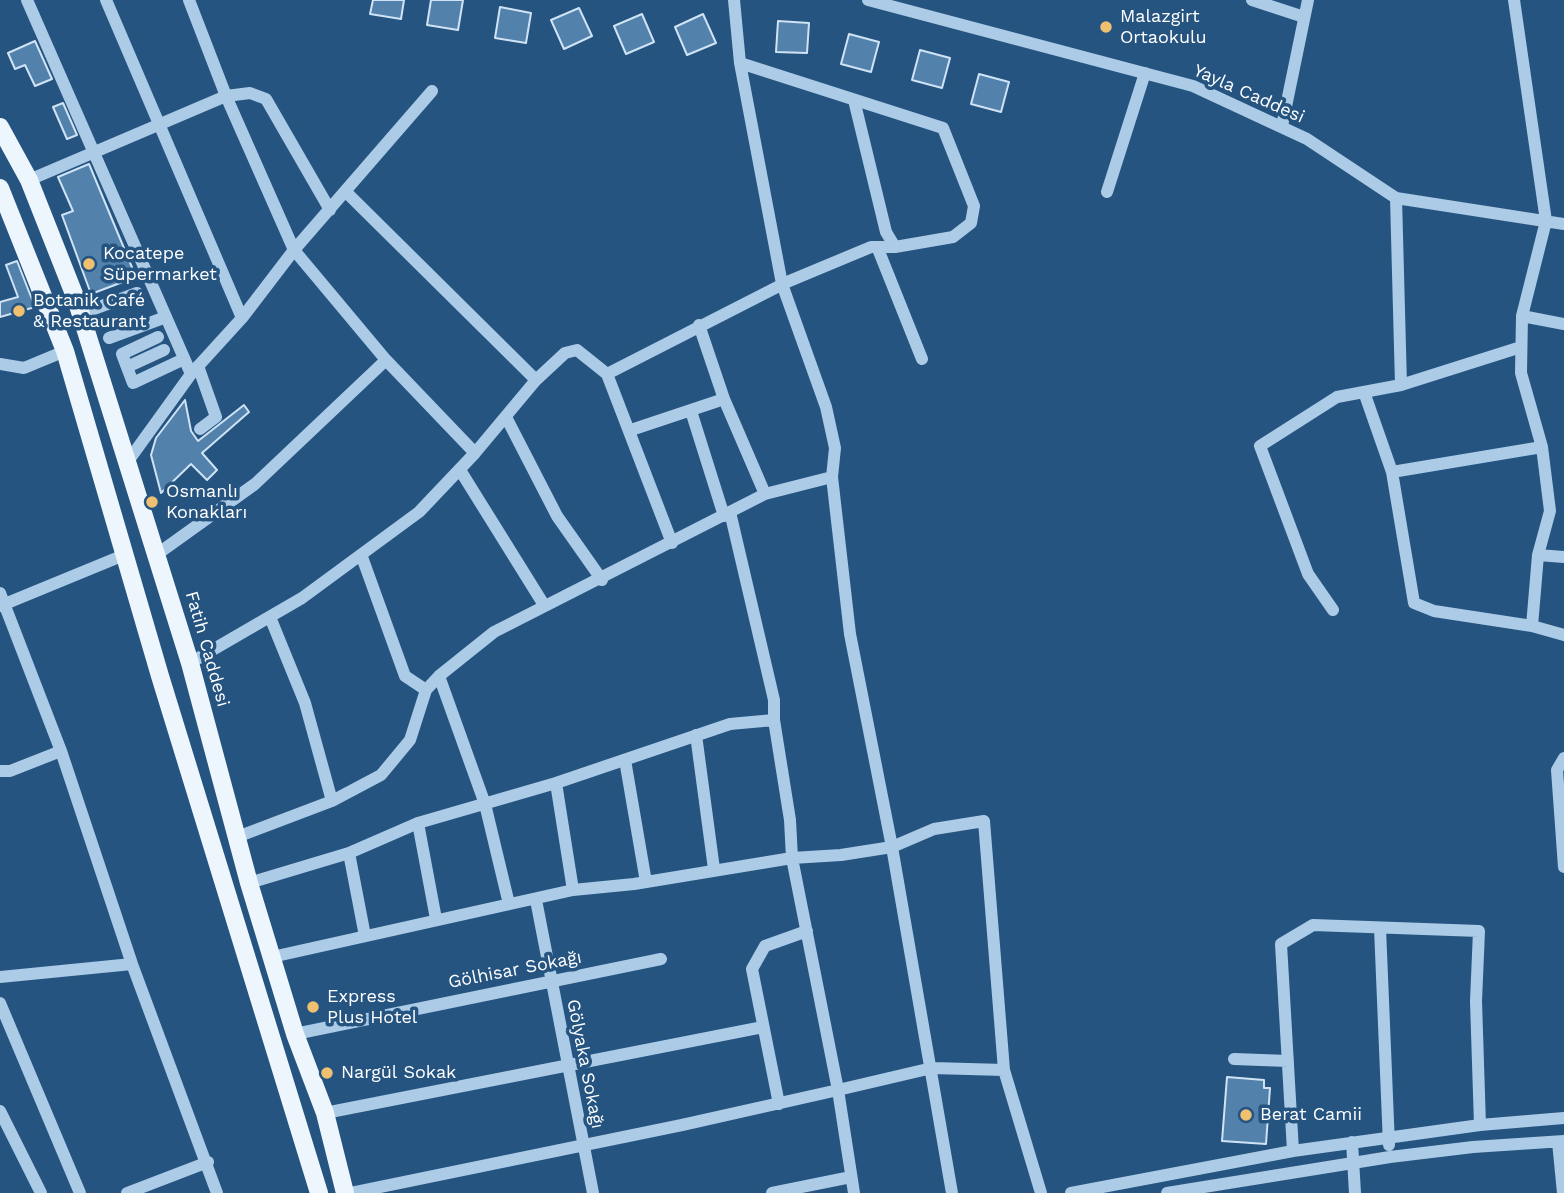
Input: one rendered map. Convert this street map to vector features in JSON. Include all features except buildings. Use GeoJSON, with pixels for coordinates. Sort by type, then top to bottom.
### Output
{"type":"FeatureCollection","features":[{"type":"Feature","properties":{"kind":"main road","name":"Fatih Caddesi"},"geometry":{"type":"LineString","coordinates":[[0,127],[29,180],[80,314],[190,663],[249,883],[295,1034],[325,1113],[345,1193]]}},
{"type":"Feature","properties":{"kind":"main road"},"geometry":{"type":"LineString","coordinates":[[0,188],[65,351],[124,555],[319,1193]]}},
{"type":"Feature","properties":{"kind":"street"},"geometry":{"type":"LineString","coordinates":[[27,0],[184,359],[194,370],[216,417],[200,429]]}},
{"type":"Feature","properties":{"kind":"street"},"geometry":{"type":"LineString","coordinates":[[106,0],[242,318]]}},
{"type":"Feature","properties":{"kind":"street"},"geometry":{"type":"LineString","coordinates":[[189,0],[226,96],[294,250],[386,360],[475,453]]}},
{"type":"Feature","properties":{"kind":"street"},"geometry":{"type":"LineString","coordinates":[[734,0],[740,63],[782,285],[826,407],[835,448],[832,477],[850,634],[892,847],[952,1193]]}},
{"type":"Feature","properties":{"kind":"street","name":"Yayla Caddesi"},"geometry":{"type":"LineString","coordinates":[[868,0],[897,4],[1193,86],[1282,126],[1396,198],[1564,224]]}},
{"type":"Feature","properties":{"kind":"street"},"geometry":{"type":"LineString","coordinates":[[1252,0],[1304,17]]}},
{"type":"Feature","properties":{"kind":"street"},"geometry":{"type":"LineString","coordinates":[[1282,126],[1308,0]]}},
{"type":"Feature","properties":{"kind":"street"},"geometry":{"type":"LineString","coordinates":[[1514,0],[1546,221],[1522,316],[1521,373],[1542,447],[1550,511],[1538,555],[1532,625]]}},
{"type":"Feature","properties":{"kind":"street"},"geometry":{"type":"LineString","coordinates":[[607,374],[782,285],[871,247],[895,247],[953,237],[971,223],[974,206],[943,128],[740,63]]}},
{"type":"Feature","properties":{"kind":"street"},"geometry":{"type":"LineString","coordinates":[[1107,192],[1145,73]]}},
{"type":"Feature","properties":{"kind":"street"},"geometry":{"type":"LineString","coordinates":[[126,464],[194,370],[242,318],[294,250],[432,91]]}},
{"type":"Feature","properties":{"kind":"street"},"geometry":{"type":"LineString","coordinates":[[29,180],[94,150],[226,96],[250,93],[266,99],[330,210]]}},
{"type":"Feature","properties":{"kind":"street"},"geometry":{"type":"LineString","coordinates":[[854,100],[886,232],[895,247]]}},
{"type":"Feature","properties":{"kind":"street"},"geometry":{"type":"LineString","coordinates":[[346,192],[536,380]]}},
{"type":"Feature","properties":{"kind":"street"},"geometry":{"type":"LineString","coordinates":[[1396,198],[1401,385]]}},
{"type":"Feature","properties":{"kind":"street"},"geometry":{"type":"LineString","coordinates":[[878,249],[922,359]]}},
{"type":"Feature","properties":{"kind":"street"},"geometry":{"type":"LineString","coordinates":[[80,314],[137,293]]}},
{"type":"Feature","properties":{"kind":"street"},"geometry":{"type":"LineString","coordinates":[[1522,316],[1564,324]]}},
{"type":"Feature","properties":{"kind":"street"},"geometry":{"type":"LineString","coordinates":[[109,338],[166,317]]}},
{"type":"Feature","properties":{"kind":"street"},"geometry":{"type":"LineString","coordinates":[[699,325],[724,399],[765,494]]}},
{"type":"Feature","properties":{"kind":"street"},"geometry":{"type":"LineString","coordinates":[[158,337],[122,354],[133,383],[184,359]]}},
{"type":"Feature","properties":{"kind":"street"},"geometry":{"type":"LineString","coordinates":[[1333,610],[1308,574],[1260,446],[1337,397],[1401,385],[1521,347]]}},
{"type":"Feature","properties":{"kind":"street"},"geometry":{"type":"LineString","coordinates":[[190,663],[270,617],[362,556],[419,512],[460,470],[536,380],[565,353],[577,349],[607,374],[631,430],[672,542]]}},
{"type":"Feature","properties":{"kind":"street"},"geometry":{"type":"LineString","coordinates":[[127,367],[164,350]]}},
{"type":"Feature","properties":{"kind":"street"},"geometry":{"type":"LineString","coordinates":[[0,365],[24,368],[65,351]]}},
{"type":"Feature","properties":{"kind":"street"},"geometry":{"type":"LineString","coordinates":[[156,555],[255,484],[386,360]]}},
{"type":"Feature","properties":{"kind":"street"},"geometry":{"type":"LineString","coordinates":[[1364,392],[1392,472],[1414,603],[1434,611],[1532,625],[1564,635]]}},
{"type":"Feature","properties":{"kind":"street"},"geometry":{"type":"LineString","coordinates":[[631,430],[724,399]]}},
{"type":"Feature","properties":{"kind":"street"},"geometry":{"type":"LineString","coordinates":[[691,411],[727,514],[774,701],[774,720],[790,820],[792,858],[838,1090],[854,1193]]}},
{"type":"Feature","properties":{"kind":"street"},"geometry":{"type":"LineString","coordinates":[[506,418],[557,516],[602,580]]}},
{"type":"Feature","properties":{"kind":"street"},"geometry":{"type":"LineString","coordinates":[[1392,472],[1542,447]]}},
{"type":"Feature","properties":{"kind":"street"},"geometry":{"type":"LineString","coordinates":[[460,470],[544,605]]}},
{"type":"Feature","properties":{"kind":"street"},"geometry":{"type":"LineString","coordinates":[[237,837],[332,801],[370,783],[398,758],[410,740],[426,690],[439,676],[494,632],[544,605],[602,580],[765,494],[832,477]]}},
{"type":"Feature","properties":{"kind":"street"},"geometry":{"type":"LineString","coordinates":[[124,555],[1,601],[61,751],[132,964],[208,1162],[217,1193]]}},
{"type":"Feature","properties":{"kind":"street"},"geometry":{"type":"LineString","coordinates":[[1538,555],[1564,557]]}},
{"type":"Feature","properties":{"kind":"street"},"geometry":{"type":"LineString","coordinates":[[362,556],[405,676],[426,690]]}},
{"type":"Feature","properties":{"kind":"street"},"geometry":{"type":"LineString","coordinates":[[270,617],[305,703],[332,801]]}},
{"type":"Feature","properties":{"kind":"street"},"geometry":{"type":"LineString","coordinates":[[439,676],[485,804],[509,904]]}},
{"type":"Feature","properties":{"kind":"street"},"geometry":{"type":"LineString","coordinates":[[249,883],[349,853],[418,823],[556,783],[730,724],[774,720]]}},
{"type":"Feature","properties":{"kind":"street"},"geometry":{"type":"LineString","coordinates":[[696,736],[714,869]]}},
{"type":"Feature","properties":{"kind":"street"},"geometry":{"type":"LineString","coordinates":[[0,771],[10,771],[61,751]]}},
{"type":"Feature","properties":{"kind":"street"},"geometry":{"type":"LineString","coordinates":[[1564,758],[1557,770],[1564,867]]}},
{"type":"Feature","properties":{"kind":"street"},"geometry":{"type":"LineString","coordinates":[[625,760],[646,882]]}},
{"type":"Feature","properties":{"kind":"street"},"geometry":{"type":"LineString","coordinates":[[556,783],[573,890]]}},
{"type":"Feature","properties":{"kind":"street"},"geometry":{"type":"LineString","coordinates":[[272,957],[573,890],[646,882],[792,858],[842,855],[892,847],[934,829],[984,821],[1004,1070],[1041,1193]]}},
{"type":"Feature","properties":{"kind":"street"},"geometry":{"type":"LineString","coordinates":[[418,823],[436,919]]}},
{"type":"Feature","properties":{"kind":"street"},"geometry":{"type":"LineString","coordinates":[[349,853],[355,900],[365,936]]}},
{"type":"Feature","properties":{"kind":"street","name":"Gölyaka Sokağı"},"geometry":{"type":"LineString","coordinates":[[536,900],[593,1193]]}},
{"type":"Feature","properties":{"kind":"street"},"geometry":{"type":"LineString","coordinates":[[1293,1151],[1281,944],[1313,925],[1479,931],[1476,1001],[1480,1125]]}},
{"type":"Feature","properties":{"kind":"street"},"geometry":{"type":"LineString","coordinates":[[1380,928],[1390,1157]]}},
{"type":"Feature","properties":{"kind":"street"},"geometry":{"type":"LineString","coordinates":[[779,1104],[751,974],[755,958],[772,941],[807,931]]}},
{"type":"Feature","properties":{"kind":"street","name":"Gölhisar Sokağı"},"geometry":{"type":"LineString","coordinates":[[295,1034],[661,959]]}},
{"type":"Feature","properties":{"kind":"street"},"geometry":{"type":"LineString","coordinates":[[0,976],[132,964]]}},
{"type":"Feature","properties":{"kind":"street"},"geometry":{"type":"LineString","coordinates":[[0,1003],[80,1193]]}},
{"type":"Feature","properties":{"kind":"street"},"geometry":{"type":"LineString","coordinates":[[325,1113],[763,1027]]}},
{"type":"Feature","properties":{"kind":"street"},"geometry":{"type":"LineString","coordinates":[[1234,1059],[1288,1061]]}},
{"type":"Feature","properties":{"kind":"street"},"geometry":{"type":"LineString","coordinates":[[351,1193],[779,1104],[932,1068],[1004,1070]]}},
{"type":"Feature","properties":{"kind":"street"},"geometry":{"type":"LineString","coordinates":[[0,1111],[41,1193]]}},
{"type":"Feature","properties":{"kind":"street"},"geometry":{"type":"LineString","coordinates":[[1071,1193],[1352,1142],[1480,1125],[1564,1118]]}},
{"type":"Feature","properties":{"kind":"street"},"geometry":{"type":"LineString","coordinates":[[1167,1193],[1390,1157],[1473,1147],[1561,1141],[1563,1193]]}},
{"type":"Feature","properties":{"kind":"street"},"geometry":{"type":"LineString","coordinates":[[1352,1142],[1355,1193]]}},
{"type":"Feature","properties":{"kind":"street"},"geometry":{"type":"LineString","coordinates":[[127,1193],[208,1162]]}},
{"type":"Feature","properties":{"kind":"street"},"geometry":{"type":"LineString","coordinates":[[772,1193],[851,1178]]}},
{"type":"Feature","properties":{"kind":"street"},"geometry":{"type":"LineString","coordinates":[[1261,1178],[1263,1193]]}},
{"type":"Feature","properties":{"kind":"place","name":"Malazgirt Ortaokulu"},"geometry":{"type":"Point","coordinates":[1106,27]}},
{"type":"Feature","properties":{"kind":"place","name":"Kocatepe Süpermarket"},"geometry":{"type":"Point","coordinates":[89,264]}},
{"type":"Feature","properties":{"kind":"place","name":"Botanik Café & Restaurant"},"geometry":{"type":"Point","coordinates":[19,311]}},
{"type":"Feature","properties":{"kind":"place","name":"Osmanlı Konakları"},"geometry":{"type":"Point","coordinates":[152,502]}},
{"type":"Feature","properties":{"kind":"place","name":"Express Plus Hotel"},"geometry":{"type":"Point","coordinates":[313,1007]}},
{"type":"Feature","properties":{"kind":"place","name":"Nargül Sokak"},"geometry":{"type":"Point","coordinates":[327,1073]}},
{"type":"Feature","properties":{"kind":"place","name":"Berat Camii"},"geometry":{"type":"Point","coordinates":[1246,1115]}}]}
